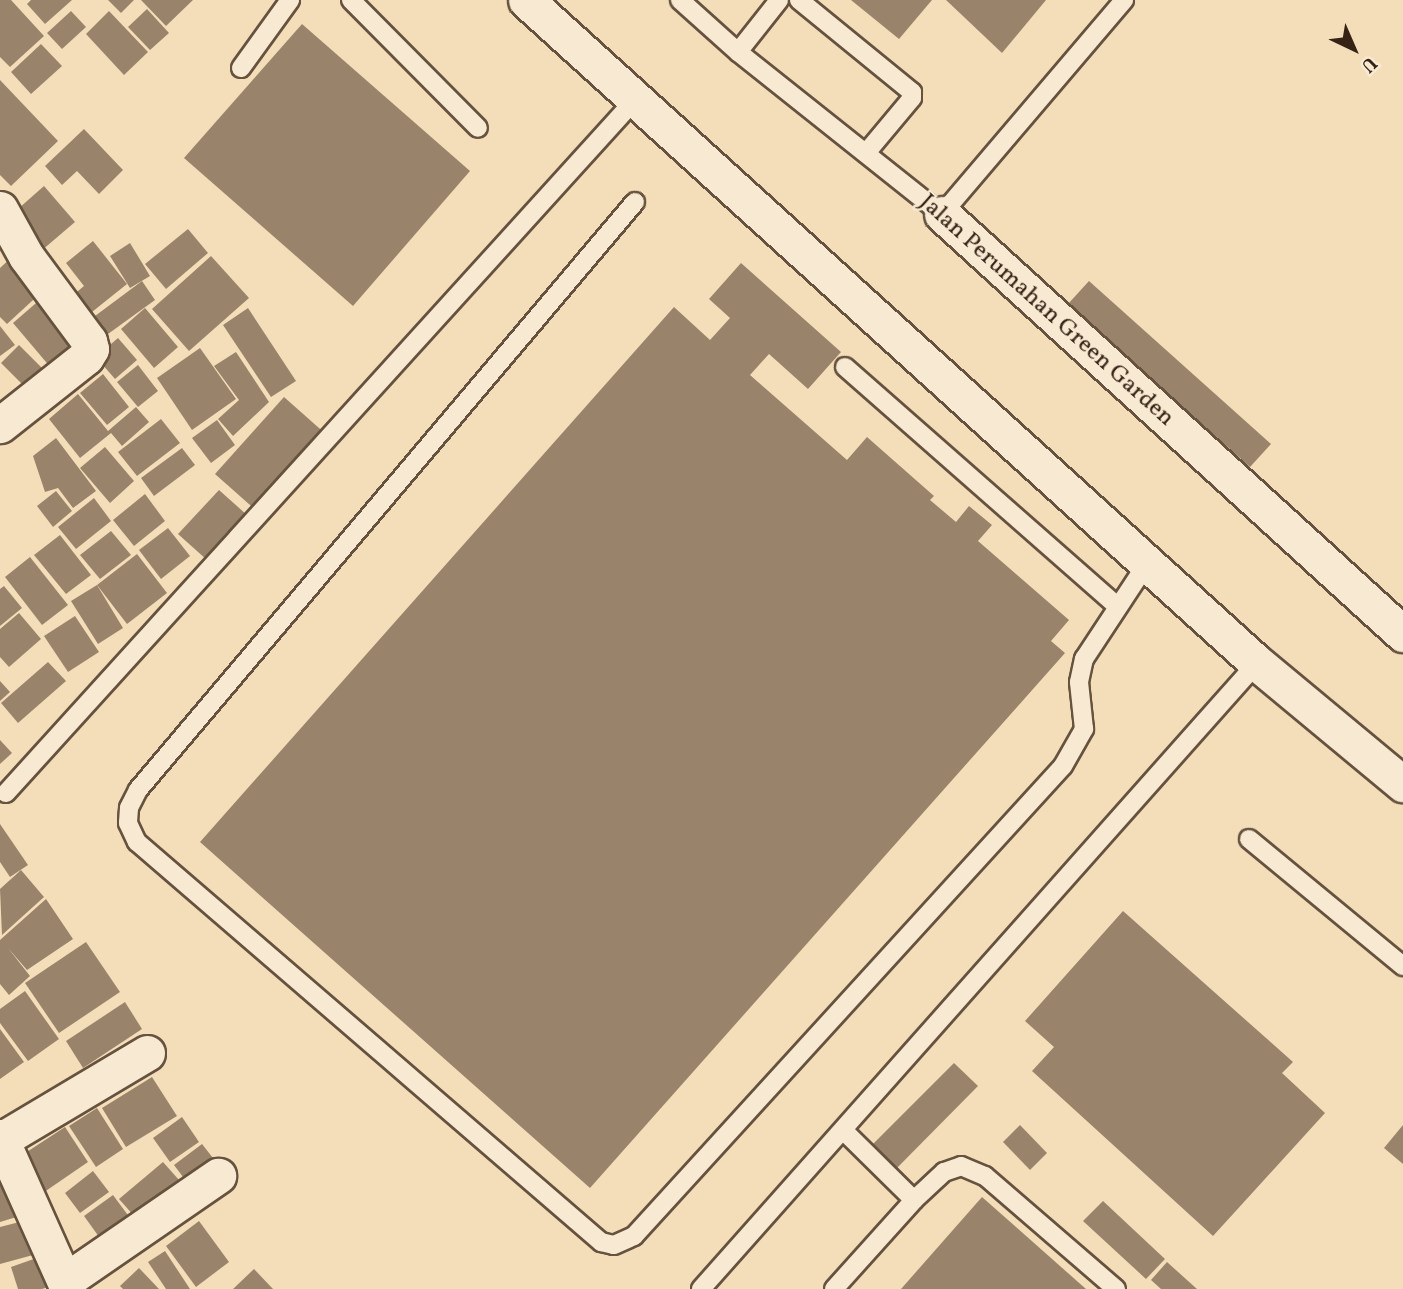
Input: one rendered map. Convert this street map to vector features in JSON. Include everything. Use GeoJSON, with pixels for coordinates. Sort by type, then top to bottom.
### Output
{"type":"FeatureCollection","features":[{"type":"Feature","properties":{"kind":"street"},"geometry":{"type":"LineString","coordinates":[[526,0],[634,101],[1257,663],[1403,784]]}},
{"type":"Feature","properties":{"kind":"street"},"geometry":{"type":"LineString","coordinates":[[0,209],[26,256],[89,341],[91,349],[86,357],[0,425]]}},
{"type":"Feature","properties":{"kind":"street","name":"Jalan Perumahan Green Garden"},"geometry":{"type":"LineString","coordinates":[[942,214],[1403,634]]}},
{"type":"Feature","properties":{"kind":"street"},"geometry":{"type":"LineString","coordinates":[[147,1053],[2,1145],[66,1285],[218,1176]]}},
{"type":"Feature","properties":{"kind":"lane"},"geometry":{"type":"LineString","coordinates":[[241,68],[290,0]]}},
{"type":"Feature","properties":{"kind":"lane"},"geometry":{"type":"LineString","coordinates":[[351,0],[478,128]]}},
{"type":"Feature","properties":{"kind":"lane","name":"Jalan Perumahan Green Garden"},"geometry":{"type":"LineString","coordinates":[[680,0],[738,52],[942,214]]}},
{"type":"Feature","properties":{"kind":"lane"},"geometry":{"type":"LineString","coordinates":[[738,52],[779,0]]}},
{"type":"Feature","properties":{"kind":"lane"},"geometry":{"type":"LineString","coordinates":[[799,0],[912,92],[912,98],[866,153]]}},
{"type":"Feature","properties":{"kind":"lane"},"geometry":{"type":"LineString","coordinates":[[942,214],[1124,0]]}},
{"type":"Feature","properties":{"kind":"lane"},"geometry":{"type":"LineString","coordinates":[[6,793],[634,101]]}},
{"type":"Feature","properties":{"kind":"lane"},"geometry":{"type":"LineString","coordinates":[[635,202],[138,790],[129,808],[128,824],[137,842],[601,1242],[614,1245],[634,1236],[1063,766],[1084,729],[1079,682],[1081,669],[1148,562]]}},
{"type":"Feature","properties":{"kind":"lane"},"geometry":{"type":"LineString","coordinates":[[845,367],[1118,607]]}},
{"type":"Feature","properties":{"kind":"lane"},"geometry":{"type":"LineString","coordinates":[[701,1289],[1257,663]]}},
{"type":"Feature","properties":{"kind":"lane"},"geometry":{"type":"LineString","coordinates":[[1249,839],[1403,965]]}},
{"type":"Feature","properties":{"kind":"lane"},"geometry":{"type":"LineString","coordinates":[[844,1131],[914,1200]]}},
{"type":"Feature","properties":{"kind":"lane"},"geometry":{"type":"LineString","coordinates":[[834,1289],[914,1200],[944,1172],[961,1166],[975,1170],[1116,1289]]}},
{"type":"Feature","properties":{"kind":"building"},"geometry":{"type":"Polygon","coordinates":[[[0,0],[11,0],[44,36],[10,67],[0,57],[0,0]]]}},
{"type":"Feature","properties":{"kind":"building"},"geometry":{"type":"Polygon","coordinates":[[[31,0],[72,0],[45,24],[27,4],[31,0]]]}},
{"type":"Feature","properties":{"kind":"building"},"geometry":{"type":"Polygon","coordinates":[[[108,0],[134,0],[121,13],[108,0]]]}},
{"type":"Feature","properties":{"kind":"building"},"geometry":{"type":"Polygon","coordinates":[[[141,0],[193,0],[166,26],[141,0]]]}},
{"type":"Feature","properties":{"kind":"building"},"geometry":{"type":"Polygon","coordinates":[[[851,0],[932,0],[899,39],[851,0]]]}},
{"type":"Feature","properties":{"kind":"building"},"geometry":{"type":"Polygon","coordinates":[[[946,0],[1046,0],[1002,53],[946,0]]]}},
{"type":"Feature","properties":{"kind":"building"},"geometry":{"type":"Polygon","coordinates":[[[147,9],[169,33],[150,50],[128,27],[147,9]]]}},
{"type":"Feature","properties":{"kind":"building"},"geometry":{"type":"Polygon","coordinates":[[[71,11],[86,27],[62,49],[47,33],[71,11]]]}},
{"type":"Feature","properties":{"kind":"building"},"geometry":{"type":"Polygon","coordinates":[[[109,11],[148,52],[124,75],[86,34],[109,11]]]}},
{"type":"Feature","properties":{"kind":"building"},"geometry":{"type":"Polygon","coordinates":[[[302,24],[470,171],[353,306],[184,158],[302,24]]]}},
{"type":"Feature","properties":{"kind":"building"},"geometry":{"type":"Polygon","coordinates":[[[41,44],[62,66],[31,94],[11,72],[41,44]]]}},
{"type":"Feature","properties":{"kind":"building"},"geometry":{"type":"Polygon","coordinates":[[[0,80],[58,141],[11,186],[0,175],[0,80]]]}},
{"type":"Feature","properties":{"kind":"building"},"geometry":{"type":"Polygon","coordinates":[[[84,129],[123,170],[99,194],[77,171],[62,185],[45,166],[84,129]]]}},
{"type":"Feature","properties":{"kind":"building"},"geometry":{"type":"Polygon","coordinates":[[[44,186],[75,222],[41,251],[10,216],[44,186]]]}},
{"type":"Feature","properties":{"kind":"building"},"geometry":{"type":"Polygon","coordinates":[[[188,229],[208,253],[166,289],[145,264],[188,229]]]}},
{"type":"Feature","properties":{"kind":"building"},"geometry":{"type":"Polygon","coordinates":[[[93,241],[127,284],[87,316],[72,296],[84,286],[66,263],[93,241]]]}},
{"type":"Feature","properties":{"kind":"building"},"geometry":{"type":"Polygon","coordinates":[[[130,243],[150,276],[130,288],[110,256],[130,243]]]}},
{"type":"Feature","properties":{"kind":"building"},"geometry":{"type":"Polygon","coordinates":[[[13,256],[45,289],[7,324],[0,317],[0,268],[13,256]]]}},
{"type":"Feature","properties":{"kind":"building"},"geometry":{"type":"Polygon","coordinates":[[[211,256],[249,298],[189,351],[152,309],[211,256]]]}},
{"type":"Feature","properties":{"kind":"building"},"geometry":{"type":"Polygon","coordinates":[[[741,263],[841,352],[808,389],[769,354],[750,375],[847,460],[867,437],[934,496],[930,500],[956,522],[969,506],[992,525],[978,541],[1069,620],[1051,641],[1065,653],[590,1188],[200,842],[674,307],[710,340],[730,318],[709,299],[741,263]]]}},
{"type":"Feature","properties":{"kind":"building"},"geometry":{"type":"Polygon","coordinates":[[[142,281],[155,300],[108,334],[95,316],[142,281]]]}},
{"type":"Feature","properties":{"kind":"building"},"geometry":{"type":"Polygon","coordinates":[[[1089,281],[1271,444],[1250,467],[1068,304],[1089,281]]]}},
{"type":"Feature","properties":{"kind":"building"},"geometry":{"type":"Polygon","coordinates":[[[43,297],[87,349],[57,375],[13,323],[43,297]]]}},
{"type":"Feature","properties":{"kind":"building"},"geometry":{"type":"Polygon","coordinates":[[[145,308],[178,347],[154,368],[121,329],[145,308]]]}},
{"type":"Feature","properties":{"kind":"building"},"geometry":{"type":"Polygon","coordinates":[[[248,308],[296,381],[271,397],[223,325],[248,308]]]}},
{"type":"Feature","properties":{"kind":"building"},"geometry":{"type":"Polygon","coordinates":[[[0,326],[15,345],[0,356],[0,326]]]}},
{"type":"Feature","properties":{"kind":"building"},"geometry":{"type":"Polygon","coordinates":[[[118,338],[137,360],[115,379],[96,357],[118,338]]]}},
{"type":"Feature","properties":{"kind":"building"},"geometry":{"type":"Polygon","coordinates":[[[19,345],[50,376],[32,394],[1,363],[19,345]]]}},
{"type":"Feature","properties":{"kind":"building"},"geometry":{"type":"Polygon","coordinates":[[[200,348],[236,399],[192,430],[157,378],[200,348]]]}},
{"type":"Feature","properties":{"kind":"building"},"geometry":{"type":"Polygon","coordinates":[[[236,352],[269,402],[233,436],[218,419],[239,400],[214,366],[236,352]]]}},
{"type":"Feature","properties":{"kind":"building"},"geometry":{"type":"Polygon","coordinates":[[[138,365],[158,391],[138,407],[117,382],[138,365]]]}},
{"type":"Feature","properties":{"kind":"building"},"geometry":{"type":"Polygon","coordinates":[[[103,374],[129,407],[107,425],[80,393],[103,374]]]}},
{"type":"Feature","properties":{"kind":"building"},"geometry":{"type":"Polygon","coordinates":[[[78,394],[108,431],[136,407],[149,422],[122,446],[111,433],[80,458],[49,419],[78,394]]]}},
{"type":"Feature","properties":{"kind":"building"},"geometry":{"type":"Polygon","coordinates":[[[284,397],[328,436],[259,513],[215,474],[284,397]]]}},
{"type":"Feature","properties":{"kind":"building"},"geometry":{"type":"Polygon","coordinates":[[[161,419],[180,443],[137,476],[118,452],[161,419]]]}},
{"type":"Feature","properties":{"kind":"building"},"geometry":{"type":"Polygon","coordinates":[[[217,420],[235,445],[211,463],[192,438],[217,420]]]}},
{"type":"Feature","properties":{"kind":"building"},"geometry":{"type":"Polygon","coordinates":[[[56,438],[96,491],[73,508],[58,488],[45,492],[33,456],[56,438]]]}},
{"type":"Feature","properties":{"kind":"building"},"geometry":{"type":"Polygon","coordinates":[[[105,447],[134,481],[110,503],[80,468],[105,447]]]}},
{"type":"Feature","properties":{"kind":"building"},"geometry":{"type":"Polygon","coordinates":[[[182,448],[195,465],[154,496],[141,478],[182,448]]]}},
{"type":"Feature","properties":{"kind":"building"},"geometry":{"type":"Polygon","coordinates":[[[219,490],[247,515],[207,560],[178,534],[219,490]]]}},
{"type":"Feature","properties":{"kind":"building"},"geometry":{"type":"Polygon","coordinates":[[[56,491],[72,511],[53,527],[37,506],[56,491]]]}},
{"type":"Feature","properties":{"kind":"building"},"geometry":{"type":"Polygon","coordinates":[[[145,494],[165,521],[134,546],[113,520],[145,494]]]}},
{"type":"Feature","properties":{"kind":"building"},"geometry":{"type":"Polygon","coordinates":[[[94,498],[111,521],[76,549],[58,527],[94,498]]]}},
{"type":"Feature","properties":{"kind":"building"},"geometry":{"type":"Polygon","coordinates":[[[168,528],[190,556],[161,579],[139,550],[168,528]]]}},
{"type":"Feature","properties":{"kind":"building"},"geometry":{"type":"Polygon","coordinates":[[[111,531],[131,555],[100,579],[80,555],[111,531]]]}},
{"type":"Feature","properties":{"kind":"building"},"geometry":{"type":"Polygon","coordinates":[[[60,535],[91,575],[66,594],[34,555],[60,535]]]}},
{"type":"Feature","properties":{"kind":"building"},"geometry":{"type":"Polygon","coordinates":[[[137,554],[167,593],[127,624],[97,585],[137,554]]]}},
{"type":"Feature","properties":{"kind":"building"},"geometry":{"type":"Polygon","coordinates":[[[30,557],[68,605],[42,625],[5,577],[30,557]]]}},
{"type":"Feature","properties":{"kind":"building"},"geometry":{"type":"Polygon","coordinates":[[[97,585],[123,628],[98,644],[71,601],[97,585]]]}},
{"type":"Feature","properties":{"kind":"building"},"geometry":{"type":"Polygon","coordinates":[[[4,586],[22,608],[0,626],[0,589],[4,586]]]}},
{"type":"Feature","properties":{"kind":"building"},"geometry":{"type":"Polygon","coordinates":[[[19,613],[41,639],[9,667],[0,657],[0,629],[19,613]]]}},
{"type":"Feature","properties":{"kind":"building"},"geometry":{"type":"Polygon","coordinates":[[[75,616],[99,652],[68,672],[44,636],[75,616]]]}},
{"type":"Feature","properties":{"kind":"building"},"geometry":{"type":"Polygon","coordinates":[[[48,662],[66,681],[18,723],[1,703],[48,662]]]}},
{"type":"Feature","properties":{"kind":"building"},"geometry":{"type":"Polygon","coordinates":[[[0,681],[10,692],[0,701],[0,681]]]}},
{"type":"Feature","properties":{"kind":"building"},"geometry":{"type":"Polygon","coordinates":[[[0,740],[12,753],[0,764],[0,740]]]}},
{"type":"Feature","properties":{"kind":"building"},"geometry":{"type":"Polygon","coordinates":[[[0,824],[28,865],[10,877],[0,862],[0,824]]]}},
{"type":"Feature","properties":{"kind":"building"},"geometry":{"type":"Polygon","coordinates":[[[21,870],[44,897],[2,935],[0,889],[21,870]]]}},
{"type":"Feature","properties":{"kind":"building"},"geometry":{"type":"Polygon","coordinates":[[[46,899],[73,939],[27,970],[8,948],[30,976],[9,995],[0,984],[0,940],[46,899]]]}},
{"type":"Feature","properties":{"kind":"building"},"geometry":{"type":"Polygon","coordinates":[[[1123,911],[1293,1062],[1282,1073],[1325,1113],[1213,1236],[1032,1071],[1054,1047],[1025,1021],[1123,911]]]}},
{"type":"Feature","properties":{"kind":"building"},"geometry":{"type":"Polygon","coordinates":[[[86,942],[120,992],[59,1033],[25,983],[86,942]]]}},
{"type":"Feature","properties":{"kind":"building"},"geometry":{"type":"Polygon","coordinates":[[[25,991],[59,1039],[28,1061],[0,1023],[0,1009],[25,991]]]}},
{"type":"Feature","properties":{"kind":"building"},"geometry":{"type":"Polygon","coordinates":[[[125,1002],[142,1029],[83,1068],[66,1041],[125,1002]]]}},
{"type":"Feature","properties":{"kind":"building"},"geometry":{"type":"Polygon","coordinates":[[[0,1029],[24,1062],[0,1079],[0,1029]]]}},
{"type":"Feature","properties":{"kind":"building"},"geometry":{"type":"Polygon","coordinates":[[[954,1063],[978,1086],[893,1172],[869,1148],[954,1063]]]}},
{"type":"Feature","properties":{"kind":"building"},"geometry":{"type":"Polygon","coordinates":[[[152,1077],[177,1116],[126,1147],[102,1108],[152,1077]]]}},
{"type":"Feature","properties":{"kind":"building"},"geometry":{"type":"Polygon","coordinates":[[[97,1108],[123,1149],[96,1167],[69,1126],[97,1108]]]}},
{"type":"Feature","properties":{"kind":"building"},"geometry":{"type":"Polygon","coordinates":[[[182,1117],[199,1142],[170,1162],[153,1138],[182,1117]]]}},
{"type":"Feature","properties":{"kind":"building"},"geometry":{"type":"Polygon","coordinates":[[[1020,1125],[1047,1153],[1030,1170],[1003,1142],[1020,1125]]]}},
{"type":"Feature","properties":{"kind":"building"},"geometry":{"type":"Polygon","coordinates":[[[1403,1125],[1403,1164],[1384,1148],[1403,1125]]]}},
{"type":"Feature","properties":{"kind":"building"},"geometry":{"type":"Polygon","coordinates":[[[65,1127],[88,1162],[37,1197],[13,1161],[65,1127]]]}},
{"type":"Feature","properties":{"kind":"building"},"geometry":{"type":"Polygon","coordinates":[[[202,1144],[220,1167],[192,1189],[174,1165],[202,1144]]]}},
{"type":"Feature","properties":{"kind":"building"},"geometry":{"type":"Polygon","coordinates":[[[163,1162],[187,1189],[143,1226],[119,1199],[163,1162]]]}},
{"type":"Feature","properties":{"kind":"building"},"geometry":{"type":"Polygon","coordinates":[[[93,1171],[109,1192],[80,1213],[65,1193],[93,1171]]]}},
{"type":"Feature","properties":{"kind":"building"},"geometry":{"type":"Polygon","coordinates":[[[0,1177],[23,1215],[0,1222],[0,1177]]]}},
{"type":"Feature","properties":{"kind":"building"},"geometry":{"type":"Polygon","coordinates":[[[113,1195],[136,1226],[107,1248],[84,1216],[113,1195]]]}},
{"type":"Feature","properties":{"kind":"building"},"geometry":{"type":"Polygon","coordinates":[[[982,1197],[1086,1289],[901,1289],[982,1197]]]}},
{"type":"Feature","properties":{"kind":"building"},"geometry":{"type":"Polygon","coordinates":[[[1103,1201],[1165,1259],[1146,1279],[1083,1221],[1103,1201]]]}},
{"type":"Feature","properties":{"kind":"building"},"geometry":{"type":"Polygon","coordinates":[[[35,1218],[44,1252],[0,1264],[0,1227],[35,1218]]]}},
{"type":"Feature","properties":{"kind":"building"},"geometry":{"type":"Polygon","coordinates":[[[199,1221],[229,1262],[196,1287],[166,1246],[199,1221]]]}},
{"type":"Feature","properties":{"kind":"building"},"geometry":{"type":"Polygon","coordinates":[[[165,1251],[190,1289],[166,1289],[148,1262],[165,1251]]]}},
{"type":"Feature","properties":{"kind":"building"},"geometry":{"type":"Polygon","coordinates":[[[45,1255],[54,1285],[42,1289],[18,1289],[11,1267],[45,1255]]]}},
{"type":"Feature","properties":{"kind":"building"},"geometry":{"type":"Polygon","coordinates":[[[1167,1262],[1197,1289],[1161,1289],[1151,1280],[1167,1262]]]}},
{"type":"Feature","properties":{"kind":"building"},"geometry":{"type":"Polygon","coordinates":[[[139,1268],[159,1289],[123,1289],[120,1286],[139,1268]]]}},
{"type":"Feature","properties":{"kind":"building"},"geometry":{"type":"Polygon","coordinates":[[[254,1269],[273,1289],[233,1289],[254,1269]]]}}]}
